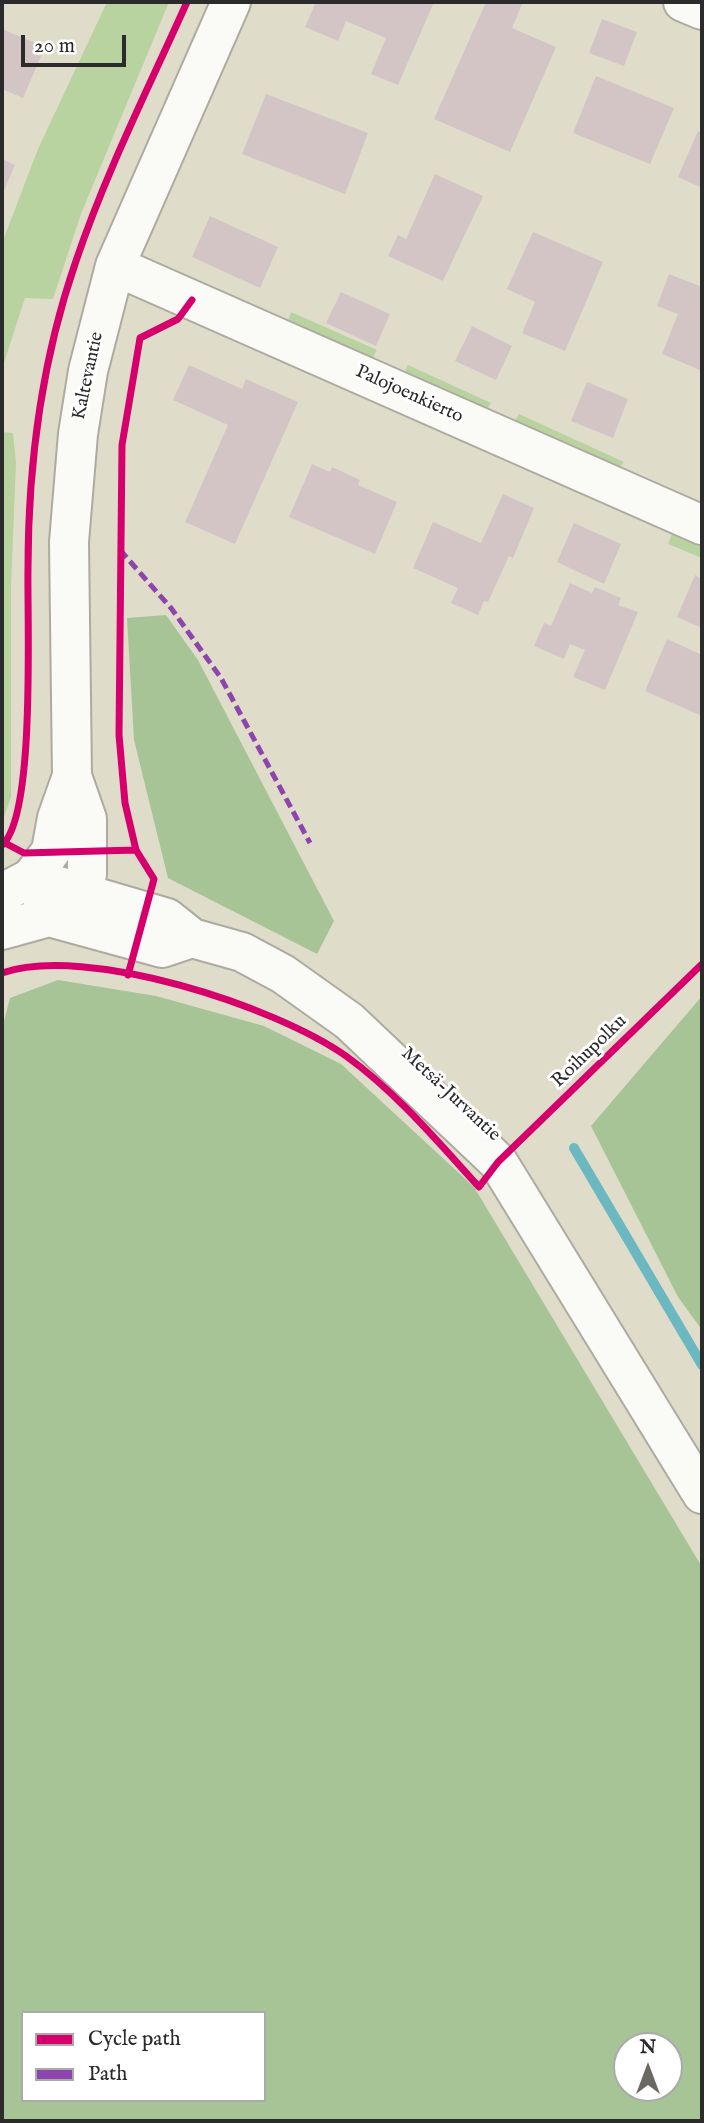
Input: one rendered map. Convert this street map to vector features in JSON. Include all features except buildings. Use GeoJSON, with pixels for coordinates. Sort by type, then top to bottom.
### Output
{"type":"FeatureCollection","features":[{"type":"Feature","properties":{"kind":"street","name":"Kaltevantie"},"geometry":{"type":"LineString","coordinates":[[80,892],[87,874],[89,851],[87,819],[72,776],[69,542],[72,494],[88,371],[116,266],[231,2]]}},
{"type":"Feature","properties":{"kind":"street"},"geometry":{"type":"LineString","coordinates":[[683,2],[702,10]]}},
{"type":"Feature","properties":{"kind":"street","name":"Palojoenkierto"},"geometry":{"type":"LineString","coordinates":[[116,266],[702,525]]}},
{"type":"Feature","properties":{"kind":"street","name":"Kaltevantie"},"geometry":{"type":"LineString","coordinates":[[16,885],[51,851],[57,818],[72,776]]}},
{"type":"Feature","properties":{"kind":"street"},"geometry":{"type":"LineString","coordinates":[[16,885],[49,917],[162,948],[192,937]]}},
{"type":"Feature","properties":{"kind":"street","name":"Metsä-Jurvantie"},"geometry":{"type":"LineString","coordinates":[[16,885],[80,892],[167,918],[192,937],[242,952],[284,974],[349,1021],[498,1162],[702,1494]]}},
{"type":"Feature","properties":{"kind":"street"},"geometry":{"type":"LineString","coordinates":[[2,930],[49,917],[69,906],[80,892]]}},
{"type":"Feature","properties":{"kind":"green space"},"geometry":{"type":"Polygon","coordinates":[[[107,2],[169,2],[81,214],[53,299],[25,298],[2,369],[2,243],[38,149],[107,2]]]}},
{"type":"Feature","properties":{"kind":"green space"},"geometry":{"type":"Polygon","coordinates":[[[291,312],[377,350],[371,361],[287,324],[291,312]]]}},
{"type":"Feature","properties":{"kind":"green space"},"geometry":{"type":"Polygon","coordinates":[[[408,365],[491,403],[485,412],[403,375],[408,365]]]}},
{"type":"Feature","properties":{"kind":"green space"},"geometry":{"type":"Polygon","coordinates":[[[519,414],[624,462],[618,469],[513,424],[519,414]]]}},
{"type":"Feature","properties":{"kind":"green space"},"geometry":{"type":"Polygon","coordinates":[[[2,432],[13,433],[16,463],[11,585],[11,797],[2,823],[2,432]]]}},
{"type":"Feature","properties":{"kind":"green space"},"geometry":{"type":"Polygon","coordinates":[[[673,531],[702,544],[702,558],[668,544],[673,531]]]}},
{"type":"Feature","properties":{"kind":"green space"},"geometry":{"type":"Polygon","coordinates":[[[166,615],[198,660],[334,921],[317,954],[168,878],[134,740],[127,618],[166,615]]]}},
{"type":"Feature","properties":{"kind":"green space"},"geometry":{"type":"Polygon","coordinates":[[[58,980],[156,996],[264,1026],[341,1064],[474,1187],[702,1567],[702,2121],[2,2121],[2,1029],[10,998],[58,980]]]}},
{"type":"Feature","properties":{"kind":"green space"},"geometry":{"type":"Polygon","coordinates":[[[702,996],[702,1330],[678,1297],[591,1126],[702,996]]]}},
{"type":"Feature","properties":{"kind":"waterway"},"geometry":{"type":"LineString","coordinates":[[574,1148],[702,1365]]}},
{"type":"Feature","properties":{"kind":"marked path"},"geometry":{"type":"LineString","coordinates":[[120,550],[171,608],[221,678],[310,843]]}},
{"type":"Feature","properties":{"kind":"cycle path"},"geometry":{"type":"LineString","coordinates":[[2,845],[13,827],[25,758],[31,491],[39,413],[54,336],[76,261],[101,195],[187,2]]}},
{"type":"Feature","properties":{"kind":"cycle path"},"geometry":{"type":"LineString","coordinates":[[128,975],[154,879],[136,850],[125,803],[119,735],[122,445],[140,338],[178,319],[192,300]]}},
{"type":"Feature","properties":{"kind":"cycle path"},"geometry":{"type":"LineString","coordinates":[[5,843],[24,853],[136,850]]}},
{"type":"Feature","properties":{"kind":"cycle path","name":"Roihupolku"},"geometry":{"type":"LineString","coordinates":[[2,973],[38,966],[81,967],[129,973],[228,1000],[274,1018],[314,1037],[364,1070],[416,1118],[479,1187],[498,1162],[702,964]]}}]}
